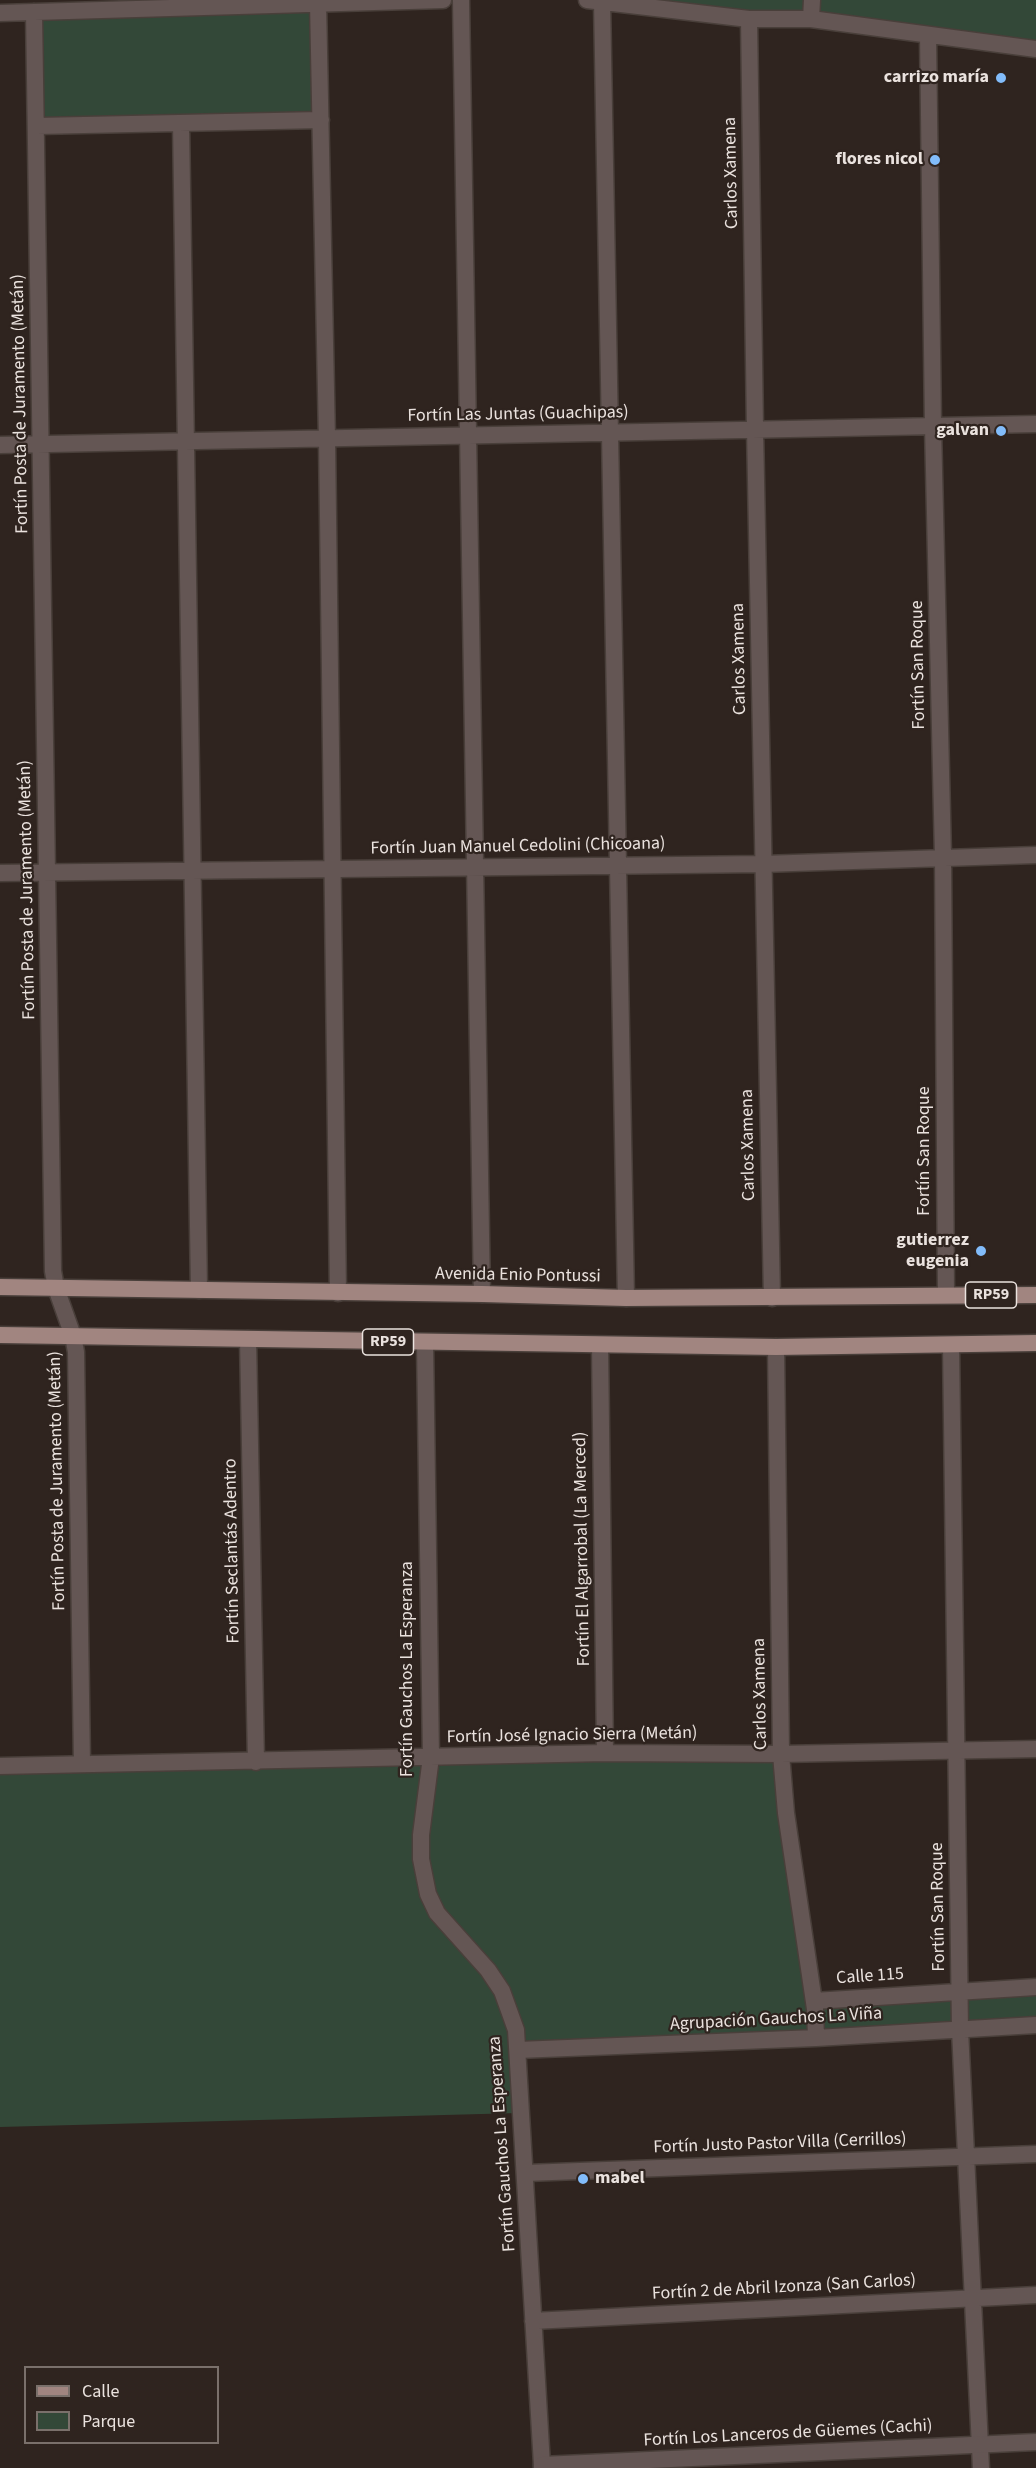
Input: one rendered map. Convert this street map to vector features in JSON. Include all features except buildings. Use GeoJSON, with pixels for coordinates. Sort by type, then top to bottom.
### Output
{"type":"FeatureCollection","features":[{"type":"Feature","properties":{"kind":"main road","name":"Avenida Enio Pontussi"},"geometry":{"type":"LineString","coordinates":[[0,1287],[626,1298],[1036,1295]]}},
{"type":"Feature","properties":{"kind":"main road","name":"RP59"},"geometry":{"type":"LineString","coordinates":[[0,1335],[776,1347],[1036,1343]]}},
{"type":"Feature","properties":{"kind":"street"},"geometry":{"type":"LineString","coordinates":[[0,13],[443,0]]}},
{"type":"Feature","properties":{"kind":"street"},"geometry":{"type":"LineString","coordinates":[[461,0],[477,867],[482,1294]]}},
{"type":"Feature","properties":{"kind":"street"},"geometry":{"type":"LineString","coordinates":[[811,18],[812,0]]}},
{"type":"Feature","properties":{"kind":"street"},"geometry":{"type":"LineString","coordinates":[[626,1298],[609,433],[594,1],[749,19],[811,18],[1036,49]]}},
{"type":"Feature","properties":{"kind":"street"},"geometry":{"type":"LineString","coordinates":[[318,3],[327,439],[338,1293]]}},
{"type":"Feature","properties":{"kind":"street","name":"Fortín Posta de Juramento (Metán)"},"geometry":{"type":"LineString","coordinates":[[34,12],[53,1271],[76,1352],[82,1764]]}},
{"type":"Feature","properties":{"kind":"street","name":"Carlos Xamena"},"geometry":{"type":"LineString","coordinates":[[749,19],[772,1298]]}},
{"type":"Feature","properties":{"kind":"street","name":"Fortín San Roque"},"geometry":{"type":"LineString","coordinates":[[928,35],[933,427],[943,857],[946,1295]]}},
{"type":"Feature","properties":{"kind":"street"},"geometry":{"type":"LineString","coordinates":[[37,126],[321,120]]}},
{"type":"Feature","properties":{"kind":"street"},"geometry":{"type":"LineString","coordinates":[[181,123],[199,1290]]}},
{"type":"Feature","properties":{"kind":"street","name":"Fortín Las Juntas (Guachipas)"},"geometry":{"type":"LineString","coordinates":[[0,445],[1036,424]]}},
{"type":"Feature","properties":{"kind":"street","name":"Fortín Juan Manuel Cedolini (Chicoana)"},"geometry":{"type":"LineString","coordinates":[[0,873],[763,864],[1036,855]]}},
{"type":"Feature","properties":{"kind":"street","name":"Fortín Seclantás Adentro"},"geometry":{"type":"LineString","coordinates":[[248,1338],[256,1762]]}},
{"type":"Feature","properties":{"kind":"street","name":"Fortín Gauchos La Esperanza"},"geometry":{"type":"LineString","coordinates":[[425,1343],[431,1757],[421,1835],[421,1859],[428,1894],[437,1913],[488,1970],[502,1991],[516,2030],[542,2466]]}},
{"type":"Feature","properties":{"kind":"street","name":"Fortín El Algarrobal (La Merced)"},"geometry":{"type":"LineString","coordinates":[[600,1345],[605,1753]]}},
{"type":"Feature","properties":{"kind":"street","name":"Fortín San Roque"},"geometry":{"type":"LineString","coordinates":[[951,1345],[960,2030],[964,2157],[981,2468]]}},
{"type":"Feature","properties":{"kind":"street","name":"Carlos Xamena"},"geometry":{"type":"LineString","coordinates":[[776,1347],[782,1754],[786,1813],[814,2001],[816,2038]]}},
{"type":"Feature","properties":{"kind":"street","name":"Fortín José Ignacio Sierra (Metán)"},"geometry":{"type":"LineString","coordinates":[[0,1766],[605,1753],[782,1754],[1036,1749]]}},
{"type":"Feature","properties":{"kind":"street","name":"Calle 115"},"geometry":{"type":"LineString","coordinates":[[814,2001],[1036,1987]]}},
{"type":"Feature","properties":{"kind":"street","name":"Agrupación Gauchos La Viña"},"geometry":{"type":"LineString","coordinates":[[518,2050],[816,2038],[1036,2025]]}},
{"type":"Feature","properties":{"kind":"street","name":"Fortín Justo Pastor Villa (Cerrillos)"},"geometry":{"type":"LineString","coordinates":[[526,2173],[1036,2154]]}},
{"type":"Feature","properties":{"kind":"street","name":"Fortín 2 de Abril Izonza (San Carlos)"},"geometry":{"type":"LineString","coordinates":[[533,2320],[1036,2295]]}},
{"type":"Feature","properties":{"kind":"street","name":"Fortín Los Lanceros de Güemes (Cachi)"},"geometry":{"type":"LineString","coordinates":[[542,2466],[1036,2442]]}},
{"type":"Feature","properties":{"kind":"green space"},"geometry":{"type":"Polygon","coordinates":[[[591,0],[1036,0],[1036,49],[591,0]]]}},
{"type":"Feature","properties":{"kind":"green space"},"geometry":{"type":"Polygon","coordinates":[[[314,8],[317,116],[42,122],[39,16],[314,8]]]}},
{"type":"Feature","properties":{"kind":"green space"},"geometry":{"type":"Polygon","coordinates":[[[779,1757],[809,2001],[1036,1989],[1036,2023],[516,2052],[519,2113],[0,2127],[0,1770],[779,1757]]]}},
{"type":"Feature","properties":{"kind":"place","name":"carrizo maría"},"geometry":{"type":"Point","coordinates":[1001,78]}},
{"type":"Feature","properties":{"kind":"place","name":"flores nicol"},"geometry":{"type":"Point","coordinates":[935,160]}},
{"type":"Feature","properties":{"kind":"place","name":"galvan"},"geometry":{"type":"Point","coordinates":[1001,431]}},
{"type":"Feature","properties":{"kind":"place","name":"gutierrez eugenia"},"geometry":{"type":"Point","coordinates":[981,1251]}},
{"type":"Feature","properties":{"kind":"place","name":"mabel"},"geometry":{"type":"Point","coordinates":[583,2179]}}]}
